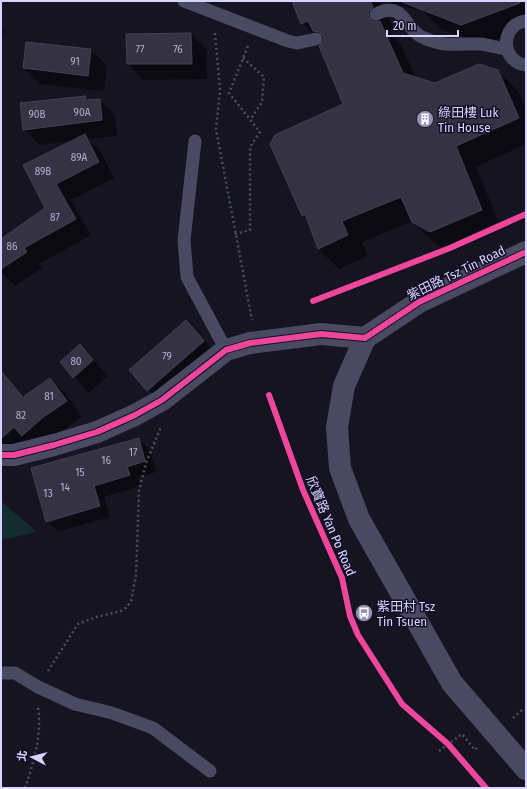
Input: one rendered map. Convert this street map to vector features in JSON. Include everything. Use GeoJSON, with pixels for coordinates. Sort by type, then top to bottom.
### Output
{"type":"FeatureCollection","features":[{"type":"Feature","properties":{"kind":"street","name":"紫田路 Tsz Tin Road"},"geometry":{"type":"LineString","coordinates":[[365,338],[419,302],[526,252]]}},
{"type":"Feature","properties":{"kind":"street"},"geometry":{"type":"LineString","coordinates":[[1,455],[14,455],[97,432],[135,415],[162,400],[226,350],[250,343],[321,334],[365,338],[344,386],[337,427],[340,468],[359,519],[452,683],[526,769]]}},
{"type":"Feature","properties":{"kind":"lane"},"geometry":{"type":"LineString","coordinates":[[184,1],[288,41],[297,43],[316,39]]}},
{"type":"Feature","properties":{"kind":"lane"},"geometry":{"type":"LineString","coordinates":[[376,14],[384,10],[392,10],[400,13],[420,37],[442,45],[481,44],[507,50]]}},
{"type":"Feature","properties":{"kind":"lane"},"geometry":{"type":"LineString","coordinates":[[526,21],[516,24],[511,29],[506,42],[507,50],[516,62],[526,65]]}},
{"type":"Feature","properties":{"kind":"lane"},"geometry":{"type":"LineString","coordinates":[[195,141],[184,240],[187,277],[226,350]]}},
{"type":"Feature","properties":{"kind":"lane"},"geometry":{"type":"LineString","coordinates":[[1,673],[15,673],[38,687],[75,704],[112,713],[153,728],[210,771]]}},
{"type":"Feature","properties":{"kind":"path"},"geometry":{"type":"LineString","coordinates":[[213,12],[220,91],[216,129],[252,323]]}},
{"type":"Feature","properties":{"kind":"path"},"geometry":{"type":"LineString","coordinates":[[235,234],[250,230],[250,147],[260,132],[229,93],[255,28]]}},
{"type":"Feature","properties":{"kind":"path"},"geometry":{"type":"LineString","coordinates":[[243,58],[264,77],[262,102],[250,120]]}},
{"type":"Feature","properties":{"kind":"path"},"geometry":{"type":"LineString","coordinates":[[25,788],[34,762],[40,725],[37,695],[38,687],[78,624],[96,617],[121,611],[127,607],[131,601],[136,575],[139,491],[146,463],[161,428],[162,400]]}},
{"type":"Feature","properties":{"kind":"path"},"geometry":{"type":"LineString","coordinates":[[442,738],[453,750]]}},
{"type":"Feature","properties":{"kind":"green space"},"geometry":{"type":"Polygon","coordinates":[[[1,501],[37,532],[1,540],[1,501]]]}},
{"type":"Feature","properties":{"kind":"building"},"geometry":{"type":"Polygon","coordinates":[[[292,1],[370,1],[373,7],[368,12],[369,17],[374,22],[380,21],[403,73],[435,83],[479,64],[498,70],[519,118],[456,146],[482,210],[430,232],[412,222],[401,197],[342,221],[348,235],[318,249],[305,214],[302,216],[270,144],[275,135],[343,104],[319,46],[323,42],[324,37],[319,32],[313,31],[308,21],[301,24],[292,1]]]}},
{"type":"Feature","properties":{"kind":"building"},"geometry":{"type":"Polygon","coordinates":[[[520,1],[520,3],[461,25],[402,2],[520,1]]]}},
{"type":"Feature","properties":{"kind":"building"},"geometry":{"type":"Polygon","coordinates":[[[191,33],[192,64],[127,64],[126,34],[191,33]]]}},
{"type":"Feature","properties":{"kind":"building"},"geometry":{"type":"Polygon","coordinates":[[[26,42],[91,49],[88,76],[23,68],[26,42]]]}},
{"type":"Feature","properties":{"kind":"building"},"geometry":{"type":"Polygon","coordinates":[[[86,96],[85,100],[100,99],[102,120],[23,130],[20,103],[86,96]]]}},
{"type":"Feature","properties":{"kind":"building"},"geometry":{"type":"Polygon","coordinates":[[[85,134],[99,162],[56,184],[76,219],[24,248],[27,252],[1,269],[1,239],[45,208],[23,165],[85,134]]]}},
{"type":"Feature","properties":{"kind":"building"},"geometry":{"type":"Polygon","coordinates":[[[186,320],[204,341],[147,391],[129,370],[186,320]]]}},
{"type":"Feature","properties":{"kind":"building"},"geometry":{"type":"Polygon","coordinates":[[[80,344],[93,360],[73,378],[60,362],[80,344]]]}},
{"type":"Feature","properties":{"kind":"building"},"geometry":{"type":"Polygon","coordinates":[[[1,371],[23,397],[50,378],[67,401],[42,418],[22,436],[14,427],[1,439],[1,371]]]}},
{"type":"Feature","properties":{"kind":"building"},"geometry":{"type":"Polygon","coordinates":[[[139,438],[145,461],[127,467],[130,475],[94,486],[100,506],[46,522],[31,468],[139,438]]]}},
{"type":"Feature","properties":{"kind":"cycle path"},"geometry":{"type":"LineString","coordinates":[[313,301],[450,248],[526,214]]}},
{"type":"Feature","properties":{"kind":"cycle path"},"geometry":{"type":"LineString","coordinates":[[1,455],[14,455],[54,445],[97,432],[135,415],[162,400],[226,350],[250,343],[321,334],[365,338],[419,302],[526,252]]}},
{"type":"Feature","properties":{"kind":"cycle path","name":"欣寶路 Yan Po Road"},"geometry":{"type":"LineString","coordinates":[[269,395],[303,490],[342,578],[350,616],[358,635],[402,704],[448,744],[486,788]]}},
{"type":"Feature","properties":{"kind":"place","name":"綠田樓 Luk Tin House"},"geometry":{"type":"Point","coordinates":[425,119]}},
{"type":"Feature","properties":{"kind":"place","name":"紫田村 Tsz Tin Tsuen"},"geometry":{"type":"Point","coordinates":[364,613]}}]}
